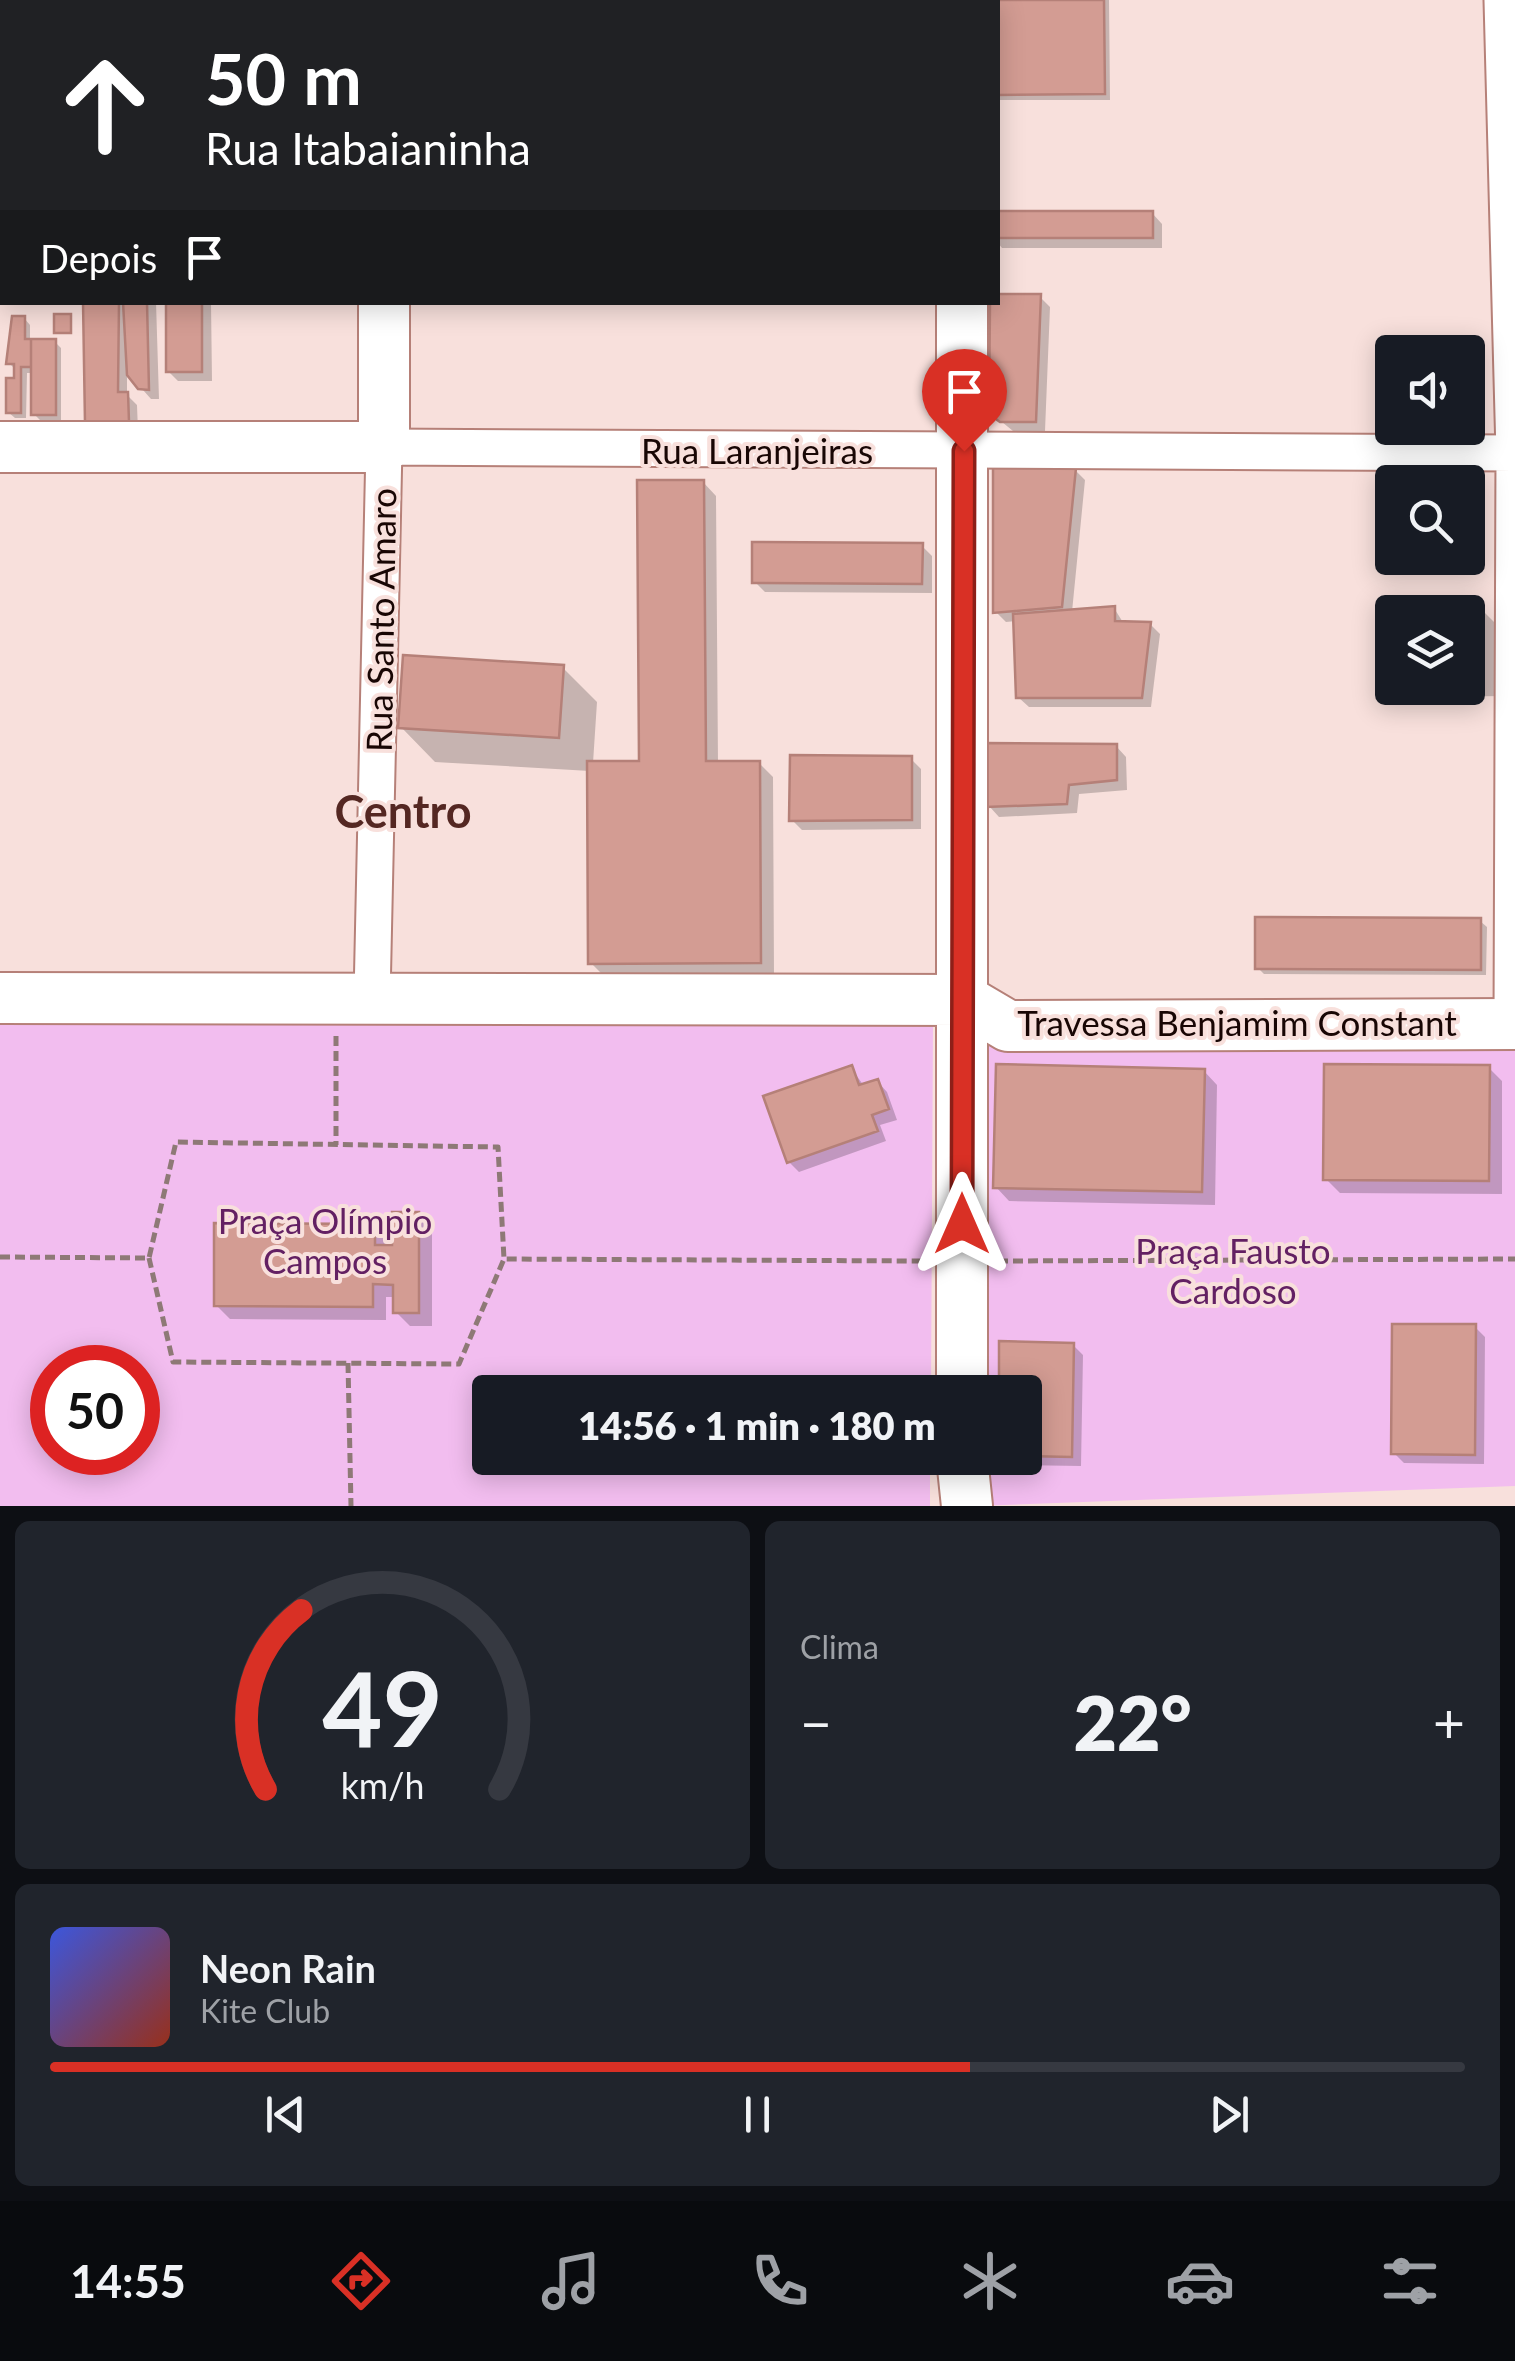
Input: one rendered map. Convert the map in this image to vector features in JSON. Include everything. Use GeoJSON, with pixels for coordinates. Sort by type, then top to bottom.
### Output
{"type":"FeatureCollection","features":[{"type":"Feature","properties":{"kind":"street"},"geometry":{"type":"LineString","coordinates":[[1502,0],[1514,453],[1513,1024]]}},
{"type":"Feature","properties":{"kind":"street","name":"Rua Santo Amaro"},"geometry":{"type":"LineString","coordinates":[[354,998],[384,447],[384,305]]}},
{"type":"Feature","properties":{"kind":"street"},"geometry":{"type":"LineString","coordinates":[[962,305],[962,1375]]}},
{"type":"Feature","properties":{"kind":"street","name":"Rua Laranjeiras"},"geometry":{"type":"LineString","coordinates":[[0,447],[1514,453]]}},
{"type":"Feature","properties":{"kind":"street"},"geometry":{"type":"LineString","coordinates":[[0,998],[964,1000]]}},
{"type":"Feature","properties":{"kind":"street","name":"Travessa Benjamim Constant"},"geometry":{"type":"LineString","coordinates":[[964,1000],[1008,1026],[1513,1024]]}},
{"type":"Feature","properties":{"kind":"street"},"geometry":{"type":"LineString","coordinates":[[964,1475],[967,1506]]}},
{"type":"Feature","properties":{"kind":"path"},"geometry":{"type":"LineString","coordinates":[[336,1144],[354,998]]}},
{"type":"Feature","properties":{"kind":"path"},"geometry":{"type":"LineString","coordinates":[[176,1142],[336,1144],[498,1148],[504,1259],[459,1364],[173,1362],[149,1258],[176,1142]]}},
{"type":"Feature","properties":{"kind":"path"},"geometry":{"type":"LineString","coordinates":[[0,1258],[149,1258]]}},
{"type":"Feature","properties":{"kind":"path"},"geometry":{"type":"LineString","coordinates":[[504,1259],[1515,1259]]}},
{"type":"Feature","properties":{"kind":"path"},"geometry":{"type":"LineString","coordinates":[[348,1363],[351,1506]]}},
{"type":"Feature","properties":{"kind":"green space","name":"Praça Olímpio Campos"},"geometry":{"type":"Polygon","coordinates":[[[0,1012],[933,1023],[931,1375],[472,1375],[472,1475],[930,1475],[930,1506],[0,1506],[0,1012]]]}},
{"type":"Feature","properties":{"kind":"green space","name":"Praça Fausto Cardoso"},"geometry":{"type":"Polygon","coordinates":[[[1515,1043],[1515,1486],[977,1506],[977,1475],[1042,1475],[1042,1375],[977,1375],[976,1044],[1515,1043]]]}},
{"type":"Feature","properties":{"kind":"building"},"geometry":{"type":"Polygon","coordinates":[[[1000,0],[1104,0],[1105,94],[1000,95],[1000,0]]]}},
{"type":"Feature","properties":{"kind":"building"},"geometry":{"type":"Polygon","coordinates":[[[1000,211],[1153,211],[1153,238],[1000,238],[1000,211]]]}},
{"type":"Feature","properties":{"kind":"building"},"geometry":{"type":"Polygon","coordinates":[[[1000,294],[1041,294],[1036,422],[1000,422],[989,414],[990,305],[1000,305],[1000,294]]]}},
{"type":"Feature","properties":{"kind":"building"},"geometry":{"type":"Polygon","coordinates":[[[83,305],[119,305],[118,392],[128,392],[129,422],[85,423],[83,305]]]}},
{"type":"Feature","properties":{"kind":"building"},"geometry":{"type":"Polygon","coordinates":[[[123,305],[147,305],[149,390],[138,389],[127,375],[123,305]]]}},
{"type":"Feature","properties":{"kind":"building"},"geometry":{"type":"Polygon","coordinates":[[[166,305],[202,305],[202,372],[166,372],[166,305]]]}},
{"type":"Feature","properties":{"kind":"building"},"geometry":{"type":"Polygon","coordinates":[[[54,314],[71,314],[71,333],[54,333],[54,314]]]}},
{"type":"Feature","properties":{"kind":"building"},"geometry":{"type":"Polygon","coordinates":[[[12,316],[25,316],[25,339],[31,339],[31,367],[21,367],[21,413],[6,413],[6,378],[14,378],[14,364],[6,364],[12,316]]]}},
{"type":"Feature","properties":{"kind":"building"},"geometry":{"type":"Polygon","coordinates":[[[31,339],[56,339],[56,415],[31,415],[31,339]]]}},
{"type":"Feature","properties":{"kind":"building"},"geometry":{"type":"Polygon","coordinates":[[[993,466],[1076,468],[1062,607],[993,613],[993,466]]]}},
{"type":"Feature","properties":{"kind":"building"},"geometry":{"type":"Polygon","coordinates":[[[637,480],[704,480],[706,761],[760,761],[761,963],[588,964],[587,761],[639,761],[637,480]]]}},
{"type":"Feature","properties":{"kind":"building"},"geometry":{"type":"Polygon","coordinates":[[[752,542],[923,543],[922,584],[752,583],[752,542]]]}},
{"type":"Feature","properties":{"kind":"building"},"geometry":{"type":"Polygon","coordinates":[[[1115,606],[1115,621],[1151,622],[1142,698],[1016,698],[1013,614],[1115,606]]]}},
{"type":"Feature","properties":{"kind":"building"},"geometry":{"type":"Polygon","coordinates":[[[403,655],[564,665],[559,738],[398,728],[403,655]]]}},
{"type":"Feature","properties":{"kind":"building"},"geometry":{"type":"Polygon","coordinates":[[[985,743],[1117,744],[1117,780],[1069,785],[1067,804],[986,807],[985,743]]]}},
{"type":"Feature","properties":{"kind":"building"},"geometry":{"type":"Polygon","coordinates":[[[790,755],[912,756],[912,820],[789,821],[790,755]]]}},
{"type":"Feature","properties":{"kind":"building"},"geometry":{"type":"Polygon","coordinates":[[[1255,917],[1481,918],[1481,970],[1255,969],[1255,917]]]}},
{"type":"Feature","properties":{"kind":"building"},"geometry":{"type":"Polygon","coordinates":[[[996,1064],[1205,1069],[1202,1192],[993,1188],[996,1064]]]}},
{"type":"Feature","properties":{"kind":"building"},"geometry":{"type":"Polygon","coordinates":[[[1324,1064],[1490,1065],[1489,1181],[1323,1180],[1324,1064]]]}},
{"type":"Feature","properties":{"kind":"building"},"geometry":{"type":"Polygon","coordinates":[[[852,1065],[859,1085],[878,1079],[889,1109],[872,1115],[878,1131],[787,1163],[763,1096],[852,1065]]]}},
{"type":"Feature","properties":{"kind":"building"},"geometry":{"type":"Polygon","coordinates":[[[392,1212],[419,1212],[419,1313],[393,1313],[393,1285],[373,1284],[373,1307],[214,1306],[214,1223],[375,1224],[375,1245],[392,1245],[392,1212]]]}},
{"type":"Feature","properties":{"kind":"building"},"geometry":{"type":"Polygon","coordinates":[[[1392,1324],[1476,1324],[1475,1455],[1391,1454],[1392,1324]]]}},
{"type":"Feature","properties":{"kind":"building"},"geometry":{"type":"Polygon","coordinates":[[[999,1341],[1074,1343],[1072,1457],[1042,1456],[1042,1375],[999,1375],[999,1341]]]}},
{"type":"Feature","properties":{"kind":"district","name":"Centro"},"geometry":{"type":"Point","coordinates":[403,811]}},
{"type":"Feature","properties":{"kind":"route"},"geometry":{"type":"LineString","coordinates":[[962,1224],[964,451]]}}]}
